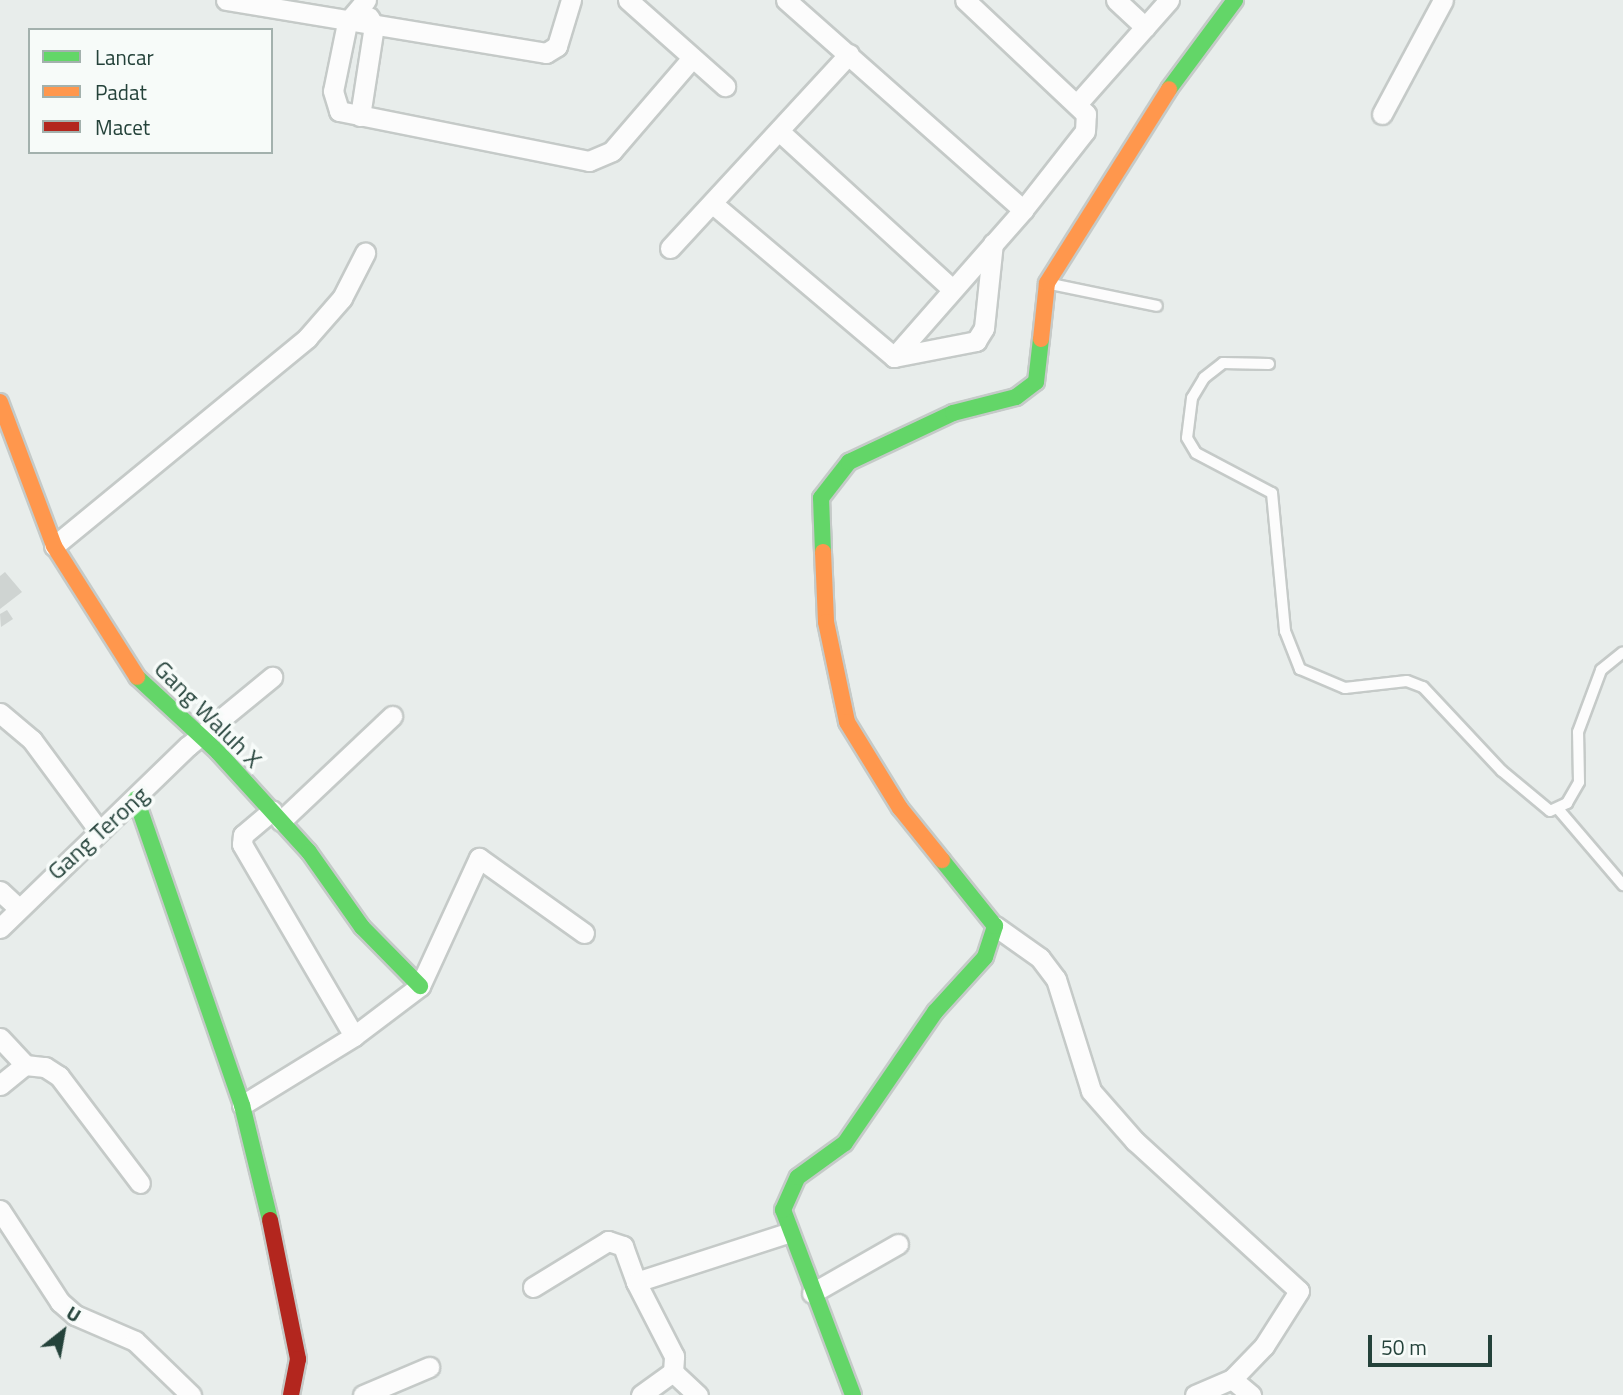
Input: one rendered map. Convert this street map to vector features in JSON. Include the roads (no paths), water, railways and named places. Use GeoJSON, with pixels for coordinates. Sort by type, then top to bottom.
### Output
{"type":"FeatureCollection","features":[{"type":"Feature","properties":{"kind":"street"},"geometry":{"type":"LineString","coordinates":[[226,0],[347,23],[546,53],[557,47],[571,0]]}},
{"type":"Feature","properties":{"kind":"street"},"geometry":{"type":"LineString","coordinates":[[628,0],[725,86]]}},
{"type":"Feature","properties":{"kind":"street"},"geometry":{"type":"LineString","coordinates":[[786,0],[1023,210]]}},
{"type":"Feature","properties":{"kind":"street"},"geometry":{"type":"LineString","coordinates":[[894,357],[951,288],[1023,210],[1085,131],[1086,114],[1077,104],[965,0]]}},
{"type":"Feature","properties":{"kind":"street"},"geometry":{"type":"LineString","coordinates":[[1116,0],[1145,27]]}},
{"type":"Feature","properties":{"kind":"street"},"geometry":{"type":"LineString","coordinates":[[1077,104],[1169,0]]}},
{"type":"Feature","properties":{"kind":"street"},"geometry":{"type":"LineString","coordinates":[[1195,1395],[1232,1379],[1264,1346],[1299,1291],[1135,1141],[1091,1091],[1056,979],[1040,958],[995,926],[900,807],[847,722],[826,622],[818,513],[830,479],[849,462],[953,413],[1028,390],[1041,367],[1047,283],[1150,114],[1235,0]]}},
{"type":"Feature","properties":{"kind":"street"},"geometry":{"type":"LineString","coordinates":[[1382,114],[1443,0]]}},
{"type":"Feature","properties":{"kind":"street"},"geometry":{"type":"LineString","coordinates":[[360,116],[373,26],[365,4],[347,23],[333,99],[339,111],[360,116],[589,161],[612,151],[692,58]]}},
{"type":"Feature","properties":{"kind":"street"},"geometry":{"type":"LineString","coordinates":[[670,248],[849,54]]}},
{"type":"Feature","properties":{"kind":"street"},"geometry":{"type":"LineString","coordinates":[[779,131],[951,288]]}},
{"type":"Feature","properties":{"kind":"street"},"geometry":{"type":"LineString","coordinates":[[713,204],[894,357]]}},
{"type":"Feature","properties":{"kind":"street"},"geometry":{"type":"LineString","coordinates":[[894,357],[976,341],[984,328],[993,243]]}},
{"type":"Feature","properties":{"kind":"street"},"geometry":{"type":"LineString","coordinates":[[54,545],[307,338],[342,298],[365,253]]}},
{"type":"Feature","properties":{"kind":"street","name":"Gang Waluh X"},"geometry":{"type":"LineString","coordinates":[[0,402],[54,545],[93,616],[148,692],[196,739],[218,752],[276,816],[362,927],[420,986]]}},
{"type":"Feature","properties":{"kind":"street","name":"Gang Terong"},"geometry":{"type":"LineString","coordinates":[[0,928],[196,739],[272,677]]}},
{"type":"Feature","properties":{"kind":"street"},"geometry":{"type":"LineString","coordinates":[[0,713],[32,740],[99,831]]}},
{"type":"Feature","properties":{"kind":"street"},"geometry":{"type":"LineString","coordinates":[[354,1036],[242,844],[243,835],[276,816],[392,716]]}},
{"type":"Feature","properties":{"kind":"street"},"geometry":{"type":"LineString","coordinates":[[136,799],[242,1105],[288,1294],[298,1359],[291,1395]]}},
{"type":"Feature","properties":{"kind":"street"},"geometry":{"type":"LineString","coordinates":[[242,1105],[354,1036],[420,986],[479,858],[583,933]]}},
{"type":"Feature","properties":{"kind":"street"},"geometry":{"type":"LineString","coordinates":[[0,891],[19,909]]}},
{"type":"Feature","properties":{"kind":"street"},"geometry":{"type":"LineString","coordinates":[[853,1395],[788,1233],[783,1210],[793,1185],[845,1143],[935,1012],[985,957],[995,926]]}},
{"type":"Feature","properties":{"kind":"street"},"geometry":{"type":"LineString","coordinates":[[0,1038],[25,1065],[45,1067],[59,1076],[140,1183]]}},
{"type":"Feature","properties":{"kind":"street"},"geometry":{"type":"LineString","coordinates":[[0,1085],[25,1065]]}},
{"type":"Feature","properties":{"kind":"street"},"geometry":{"type":"LineString","coordinates":[[0,1210],[60,1301],[75,1315],[135,1341],[196,1394]]}},
{"type":"Feature","properties":{"kind":"street"},"geometry":{"type":"LineString","coordinates":[[636,1282],[788,1233]]}},
{"type":"Feature","properties":{"kind":"street"},"geometry":{"type":"LineString","coordinates":[[533,1287],[607,1241],[622,1246],[636,1282],[668,1338],[673,1372],[698,1395]]}},
{"type":"Feature","properties":{"kind":"street"},"geometry":{"type":"LineString","coordinates":[[812,1293],[898,1244]]}},
{"type":"Feature","properties":{"kind":"street"},"geometry":{"type":"LineString","coordinates":[[363,1395],[429,1367]]}},
{"type":"Feature","properties":{"kind":"street"},"geometry":{"type":"LineString","coordinates":[[641,1395],[673,1372]]}},
{"type":"Feature","properties":{"kind":"street"},"geometry":{"type":"LineString","coordinates":[[1232,1379],[1251,1395]]}},
{"type":"Feature","properties":{"kind":"lane"},"geometry":{"type":"LineString","coordinates":[[1047,283],[1157,306]]}},
{"type":"Feature","properties":{"kind":"lane"},"geometry":{"type":"LineString","coordinates":[[1269,364],[1223,363],[1203,378],[1192,398],[1187,438],[1196,453],[1272,493],[1285,631],[1300,669],[1345,688],[1407,681],[1423,687],[1540,808],[1559,810],[1623,885]]}},
{"type":"Feature","properties":{"kind":"lane"},"geometry":{"type":"LineString","coordinates":[[1559,810],[1579,782],[1578,733],[1601,670],[1623,652]]}}]}
